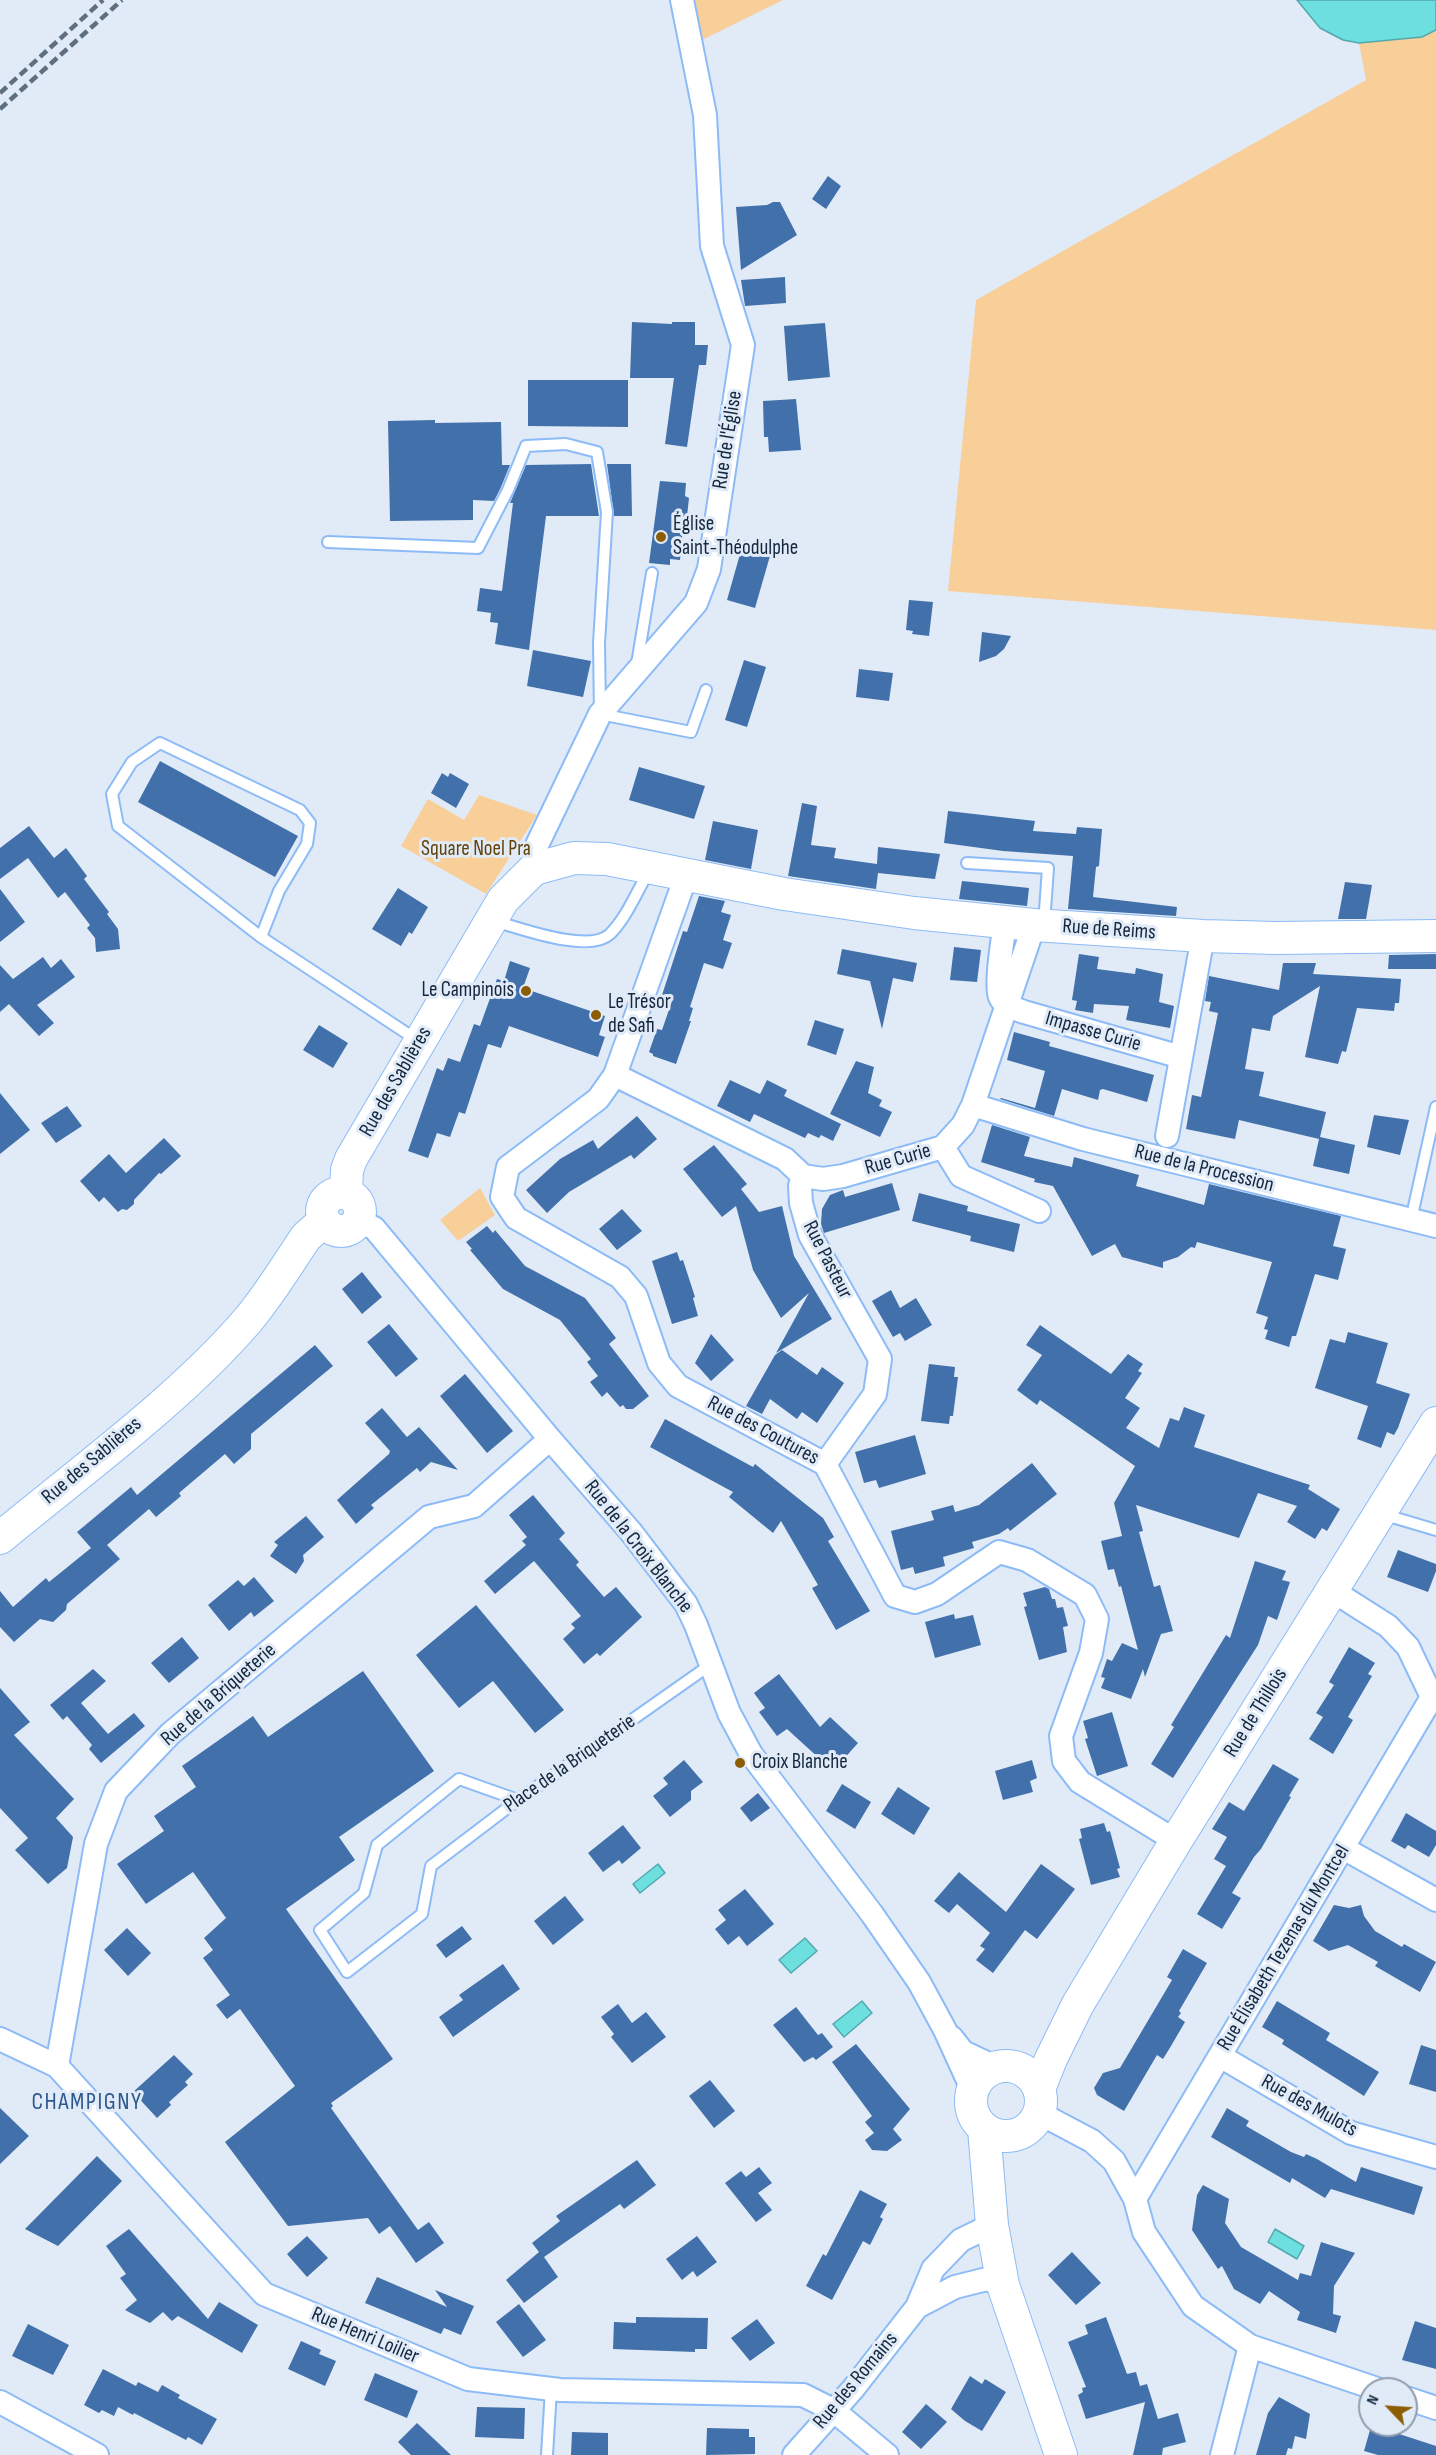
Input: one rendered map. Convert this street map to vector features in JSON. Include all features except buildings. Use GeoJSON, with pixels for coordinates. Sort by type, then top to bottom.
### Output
{"type":"FeatureCollection","features":[{"type":"Feature","properties":{"kind":"street","name":"Rue de l'Église"},"geometry":{"type":"LineString","coordinates":[[534,869],[537,845],[600,714],[696,603],[709,569],[743,345],[712,246],[705,115],[682,0]]}},
{"type":"Feature","properties":{"kind":"street","name":"Rue des Sablières"},"geometry":{"type":"LineString","coordinates":[[346,1192],[347,1170],[351,1159],[503,900],[534,869],[574,858],[607,860],[784,894]]}},
{"type":"Feature","properties":{"kind":"street","name":"Rue des Coutures"},"geometry":{"type":"LineString","coordinates":[[686,876],[615,1076],[598,1099],[508,1167],[502,1197],[516,1218],[620,1277],[636,1296],[659,1364],[678,1386],[825,1464],[895,1596],[915,1602],[937,1594],[999,1552],[1027,1560],[1085,1595],[1096,1619],[1091,1653],[1061,1736],[1064,1761],[1080,1782],[1176,1841]]}},
{"type":"Feature","properties":{"kind":"street","name":"Rue de Reims"},"geometry":{"type":"LineString","coordinates":[[784,894],[914,914],[1203,936],[1343,939],[1436,936]]}},
{"type":"Feature","properties":{"kind":"street","name":"Rue Curie"},"geometry":{"type":"LineString","coordinates":[[803,1176],[823,1179],[843,1176],[943,1148],[963,1125],[973,1105],[1006,1004],[1027,924]]}},
{"type":"Feature","properties":{"kind":"street"},"geometry":{"type":"LineString","coordinates":[[1167,1136],[1203,936]]}},
{"type":"Feature","properties":{"kind":"street","name":"Impasse Curie"},"geometry":{"type":"LineString","coordinates":[[1006,1004],[1024,1012],[1181,1057]]}},
{"type":"Feature","properties":{"kind":"street"},"geometry":{"type":"LineString","coordinates":[[615,1076],[784,1159],[803,1176]]}},
{"type":"Feature","properties":{"kind":"street","name":"Rue de la Procession"},"geometry":{"type":"LineString","coordinates":[[973,1105],[1095,1142],[1436,1226]]}},
{"type":"Feature","properties":{"kind":"street"},"geometry":{"type":"LineString","coordinates":[[943,1148],[961,1176],[1039,1211]]}},
{"type":"Feature","properties":{"kind":"street","name":"Rue Pasteur"},"geometry":{"type":"LineString","coordinates":[[803,1176],[800,1186],[801,1203],[810,1235],[880,1359],[875,1394],[825,1464]]}},
{"type":"Feature","properties":{"kind":"street"},"geometry":{"type":"LineString","coordinates":[[346,1192],[356,1198],[359,1204],[358,1221],[354,1226],[343,1231],[331,1228],[322,1212],[325,1200],[335,1193],[346,1192]]}},
{"type":"Feature","properties":{"kind":"street","name":"Rue de la Croix Blanche"},"geometry":{"type":"LineString","coordinates":[[358,1221],[374,1228],[550,1440],[631,1532],[686,1604],[729,1713],[751,1754],[876,1919],[919,1982],[945,2030],[972,2089]]}},
{"type":"Feature","properties":{"kind":"street","name":"Rue des Sablières"},"geometry":{"type":"LineString","coordinates":[[0,1538],[166,1400],[211,1359],[248,1319],[306,1238],[315,1229],[327,1224]]}},
{"type":"Feature","properties":{"kind":"street","name":"Rue de Thillois"},"geometry":{"type":"LineString","coordinates":[[991,2215],[1053,2054],[1078,2004],[1176,1841],[1436,1423]]}},
{"type":"Feature","properties":{"kind":"street","name":"Rue de la Briqueterie"},"geometry":{"type":"LineString","coordinates":[[57,2066],[96,1844],[116,1791],[170,1734],[429,1517],[474,1506],[550,1440]]}},
{"type":"Feature","properties":{"kind":"street"},"geometry":{"type":"LineString","coordinates":[[1333,1591],[1388,1626],[1408,1647],[1434,1698]]}},
{"type":"Feature","properties":{"kind":"street","name":"Rue Élisabeth Tezenas du Montcel"},"geometry":{"type":"LineString","coordinates":[[1135,2199],[1434,1698]]}},
{"type":"Feature","properties":{"kind":"street"},"geometry":{"type":"LineString","coordinates":[[1343,1848],[1436,1900]]}},
{"type":"Feature","properties":{"kind":"street","name":"Rue de Thillois"},"geometry":{"type":"LineString","coordinates":[[1006,2067],[1078,2004]]}},
{"type":"Feature","properties":{"kind":"street","name":"Rue de la Croix Blanche"},"geometry":{"type":"LineString","coordinates":[[945,2030],[963,2052],[1006,2067]]}},
{"type":"Feature","properties":{"kind":"street","name":"Rue Henri Loilier"},"geometry":{"type":"LineString","coordinates":[[0,2039],[57,2066],[264,2294],[468,2379],[551,2389],[803,2395],[834,2410],[887,2455]]}},
{"type":"Feature","properties":{"kind":"street","name":"Rue des Mulots"},"geometry":{"type":"LineString","coordinates":[[1220,2055],[1351,2133],[1436,2157]]}},
{"type":"Feature","properties":{"kind":"street"},"geometry":{"type":"LineString","coordinates":[[1006,2067],[1030,2075],[1032,2112],[1006,2136],[994,2134],[984,2129],[974,2118],[970,2104],[972,2089],[981,2075],[1006,2067]]}},
{"type":"Feature","properties":{"kind":"street"},"geometry":{"type":"LineString","coordinates":[[1032,2112],[1092,2141],[1114,2161],[1135,2199],[1144,2232],[1193,2306],[1250,2346],[1358,2383]]}},
{"type":"Feature","properties":{"kind":"street"},"geometry":{"type":"LineString","coordinates":[[984,2129],[991,2215],[1003,2285],[1061,2455]]}},
{"type":"Feature","properties":{"kind":"street","name":"Rue des Romains"},"geometry":{"type":"LineString","coordinates":[[794,2455],[853,2390],[916,2307],[933,2269],[961,2240],[991,2215]]}},
{"type":"Feature","properties":{"kind":"street","name":"Rue des Romains"},"geometry":{"type":"LineString","coordinates":[[916,2307],[955,2287],[987,2279],[1003,2285]]}},
{"type":"Feature","properties":{"kind":"street"},"geometry":{"type":"LineString","coordinates":[[1222,2455],[1250,2346]]}},
{"type":"Feature","properties":{"kind":"street"},"geometry":{"type":"LineString","coordinates":[[0,2402],[97,2455]]}},
{"type":"Feature","properties":{"kind":"street"},"geometry":{"type":"LineString","coordinates":[[1418,2402],[1436,2408]]}},
{"type":"Feature","properties":{"kind":"lane"},"geometry":{"type":"LineString","coordinates":[[328,542],[478,548],[508,490],[526,446],[566,444],[597,452],[607,512],[599,643],[600,714],[692,732],[706,690]]}},
{"type":"Feature","properties":{"kind":"lane"},"geometry":{"type":"LineString","coordinates":[[636,672],[652,573]]}},
{"type":"Feature","properties":{"kind":"lane"},"geometry":{"type":"LineString","coordinates":[[261,937],[279,891],[307,844],[310,823],[300,810],[160,743],[132,762],[112,794],[118,826],[261,937],[420,1042]]}},
{"type":"Feature","properties":{"kind":"lane"},"geometry":{"type":"LineString","coordinates":[[967,863],[1048,868],[1027,924]]}},
{"type":"Feature","properties":{"kind":"lane"},"geometry":{"type":"LineString","coordinates":[[491,920],[577,942],[596,941],[609,935],[623,916],[650,868]]}},
{"type":"Feature","properties":{"kind":"lane"},"geometry":{"type":"LineString","coordinates":[[1411,1220],[1436,1107]]}},
{"type":"Feature","properties":{"kind":"lane"},"geometry":{"type":"LineString","coordinates":[[1381,1513],[1436,1530]]}},
{"type":"Feature","properties":{"kind":"lane","name":"Place de la Briqueterie"},"geometry":{"type":"LineString","coordinates":[[518,1800],[459,1779],[377,1845],[364,1893],[320,1930],[347,1972],[422,1914],[431,1866],[518,1800],[710,1665]]}},
{"type":"Feature","properties":{"kind":"lane"},"geometry":{"type":"LineString","coordinates":[[547,2455],[551,2389]]}},
{"type":"Feature","properties":{"kind":"green space"},"geometry":{"type":"Polygon","coordinates":[[[688,0],[783,0],[702,40],[688,0]]]}},
{"type":"Feature","properties":{"kind":"green space"},"geometry":{"type":"Polygon","coordinates":[[[1436,17],[1436,630],[948,591],[976,300],[1366,80],[1359,43],[1436,17]]]}},
{"type":"Feature","properties":{"kind":"green space","name":"Square Noel Pra"},"geometry":{"type":"Polygon","coordinates":[[[479,795],[537,815],[486,894],[401,846],[428,799],[464,820],[479,795]]]}},
{"type":"Feature","properties":{"kind":"green space"},"geometry":{"type":"Polygon","coordinates":[[[480,1188],[495,1215],[458,1241],[440,1220],[480,1188]]]}},
{"type":"Feature","properties":{"kind":"shaded area"},"geometry":{"type":"Polygon","coordinates":[[[1297,0],[1436,0],[1436,30],[1422,37],[1359,43],[1343,40],[1320,28],[1297,0]]]}},
{"type":"Feature","properties":{"kind":"shaded area"},"geometry":{"type":"Polygon","coordinates":[[[658,1864],[665,1873],[640,1893],[633,1884],[658,1864]]]}},
{"type":"Feature","properties":{"kind":"shaded area"},"geometry":{"type":"Polygon","coordinates":[[[805,1938],[817,1951],[791,1973],[779,1960],[805,1938]]]}},
{"type":"Feature","properties":{"kind":"shaded area"},"geometry":{"type":"Polygon","coordinates":[[[862,2001],[872,2013],[844,2037],[833,2024],[862,2001]]]}},
{"type":"Feature","properties":{"kind":"shaded area"},"geometry":{"type":"Polygon","coordinates":[[[1275,2229],[1304,2246],[1297,2259],[1268,2242],[1275,2229]]]}},
{"type":"Feature","properties":{"kind":"railway"},"geometry":{"type":"LineString","coordinates":[[0,93],[103,0]]}},
{"type":"Feature","properties":{"kind":"railway"},"geometry":{"type":"LineString","coordinates":[[0,109],[122,0]]}},
{"type":"Feature","properties":{"kind":"place","name":"Église Saint-Théodulphe"},"geometry":{"type":"Point","coordinates":[661,537]}},
{"type":"Feature","properties":{"kind":"place","name":"Le Campinois"},"geometry":{"type":"Point","coordinates":[526,991]}},
{"type":"Feature","properties":{"kind":"place","name":"Le Trésor de Safi"},"geometry":{"type":"Point","coordinates":[596,1015]}},
{"type":"Feature","properties":{"kind":"place","name":"Croix Blanche"},"geometry":{"type":"Point","coordinates":[740,1763]}},
{"type":"Feature","properties":{"kind":"district","name":"CHAMPIGNY"},"geometry":{"type":"Point","coordinates":[87,2103]}}]}
